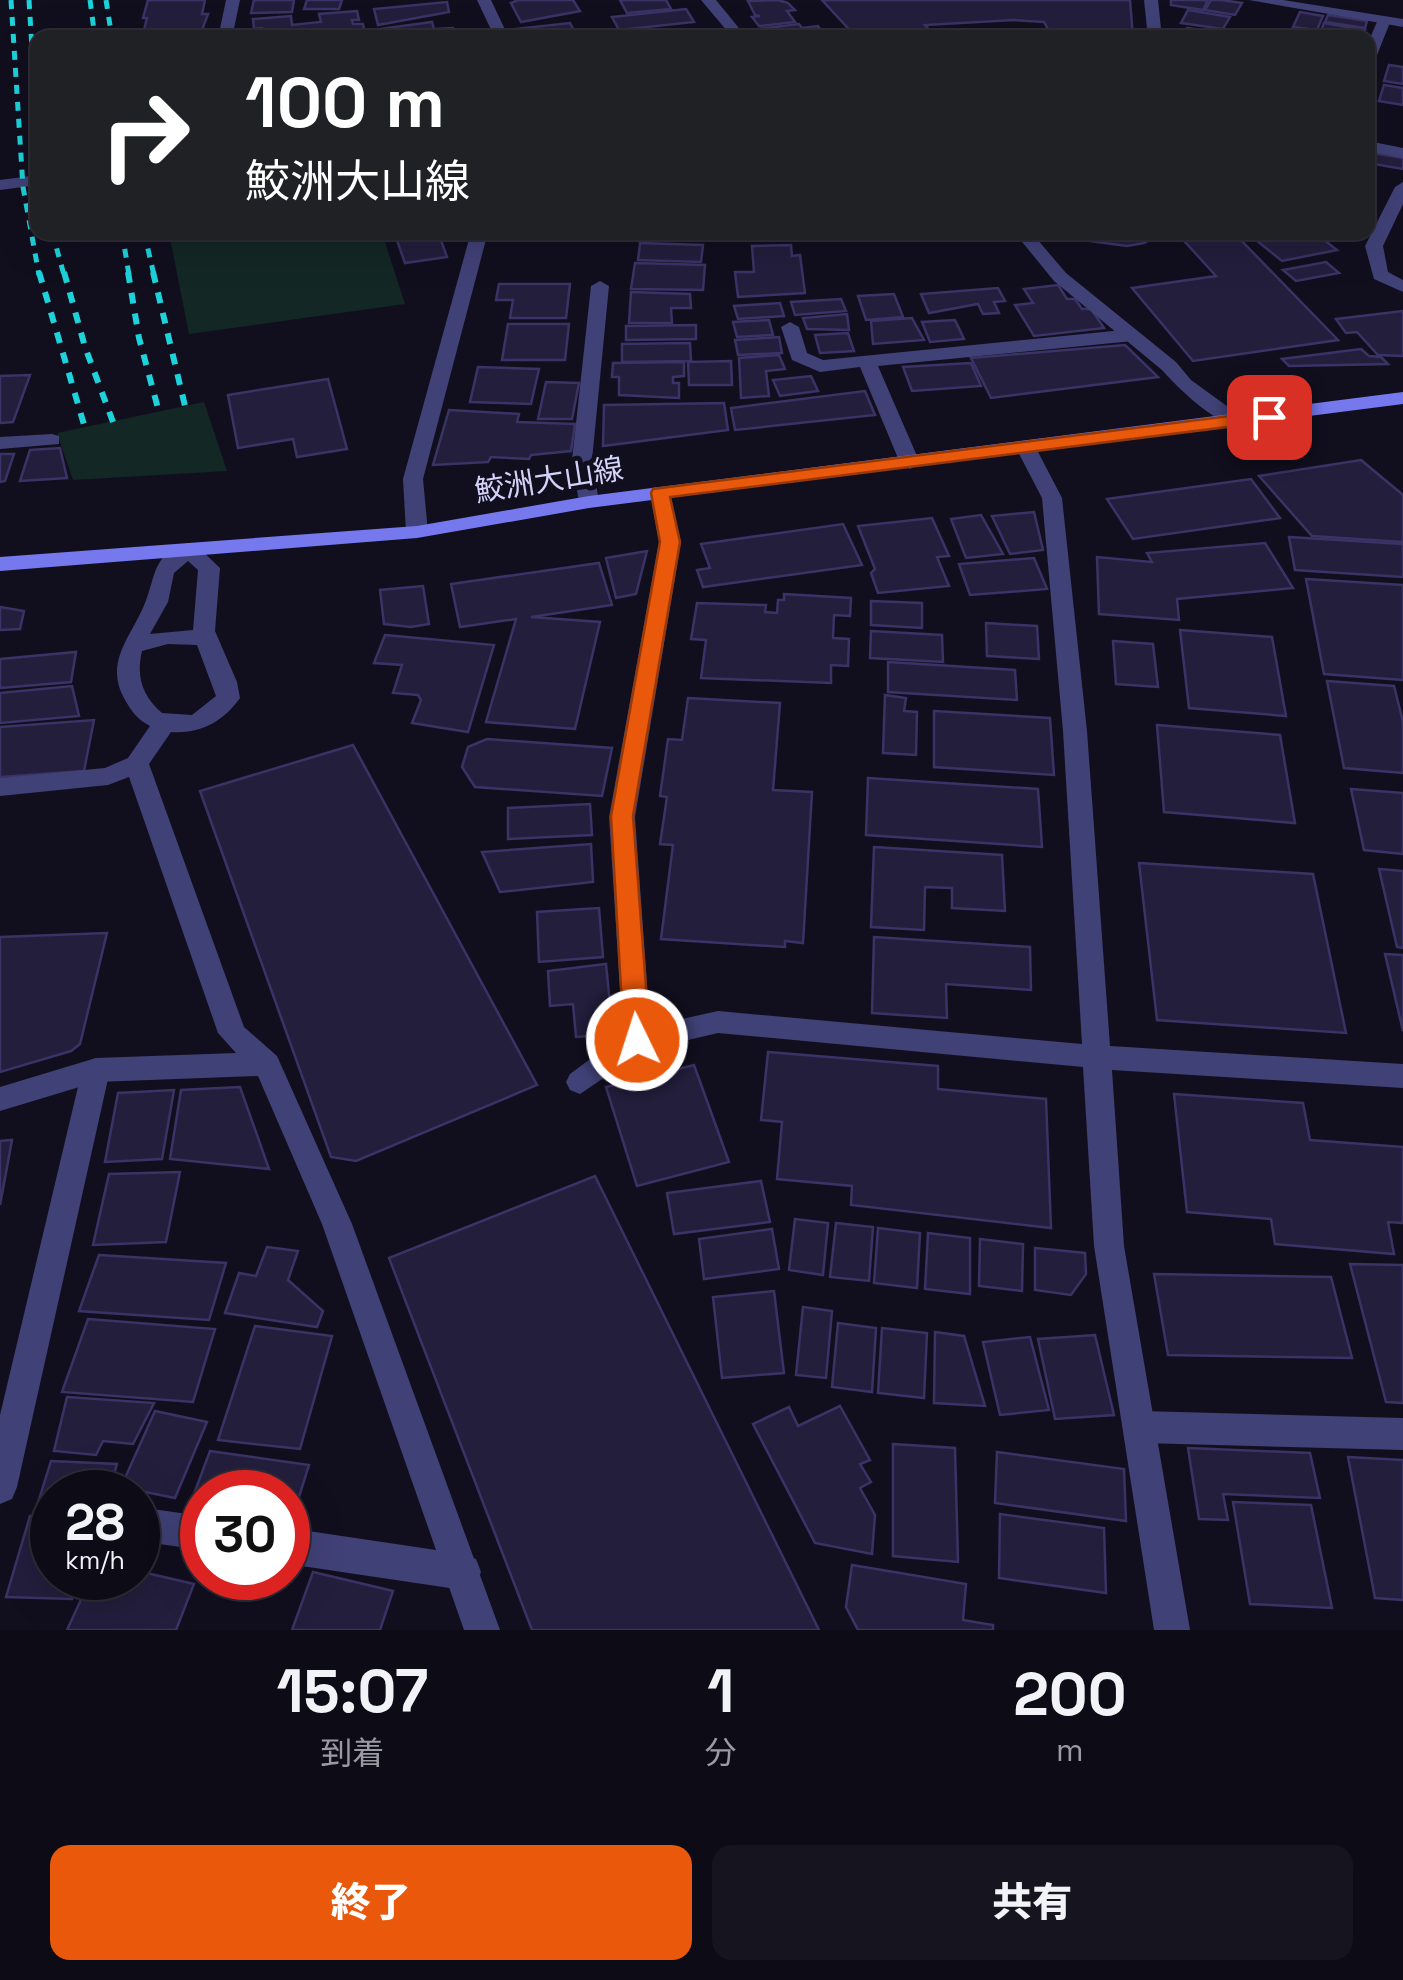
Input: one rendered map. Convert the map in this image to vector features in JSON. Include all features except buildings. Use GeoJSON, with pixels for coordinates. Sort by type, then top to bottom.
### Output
{"type":"FeatureCollection","features":[{"type":"Feature","properties":{"kind":"main road","name":"鮫洲大山線"},"geometry":{"type":"LineString","coordinates":[[0,564],[417,532],[589,502],[1403,398]]}},
{"type":"Feature","properties":{"kind":"street"},"geometry":{"type":"LineString","coordinates":[[227,30],[233,0]]}},
{"type":"Feature","properties":{"kind":"street"},"geometry":{"type":"LineString","coordinates":[[484,0],[498,30]]}},
{"type":"Feature","properties":{"kind":"street"},"geometry":{"type":"LineString","coordinates":[[708,0],[735,30]]}},
{"type":"Feature","properties":{"kind":"street"},"geometry":{"type":"LineString","coordinates":[[1151,0],[1154,30]]}},
{"type":"Feature","properties":{"kind":"street"},"geometry":{"type":"LineString","coordinates":[[1256,0],[1403,23]]}},
{"type":"Feature","properties":{"kind":"street"},"geometry":{"type":"LineString","coordinates":[[1375,42],[1384,20]]}},
{"type":"Feature","properties":{"kind":"street"},"geometry":{"type":"LineString","coordinates":[[1375,147],[1403,153]]}},
{"type":"Feature","properties":{"kind":"street"},"geometry":{"type":"LineString","coordinates":[[0,185],[30,181]]}},
{"type":"Feature","properties":{"kind":"street"},"geometry":{"type":"LineString","coordinates":[[1403,187],[1374,246],[1380,276],[1403,287]]}},
{"type":"Feature","properties":{"kind":"street"},"geometry":{"type":"LineString","coordinates":[[417,532],[413,479],[478,240]]}},
{"type":"Feature","properties":{"kind":"street"},"geometry":{"type":"LineString","coordinates":[[1029,240],[1060,278],[1132,335],[1184,384],[1236,422]]}},
{"type":"Feature","properties":{"kind":"street"},"geometry":{"type":"LineString","coordinates":[[589,502],[582,460],[600,286]]}},
{"type":"Feature","properties":{"kind":"street"},"geometry":{"type":"LineString","coordinates":[[790,327],[799,356],[820,366],[1132,335]]}},
{"type":"Feature","properties":{"kind":"street"},"geometry":{"type":"LineString","coordinates":[[867,360],[910,463]]}},
{"type":"Feature","properties":{"kind":"street"},"geometry":{"type":"LineString","coordinates":[[0,443],[52,440]]}},
{"type":"Feature","properties":{"kind":"street"},"geometry":{"type":"LineString","coordinates":[[1026,448],[1052,498],[1075,730],[1109,1246],[1172,1630]]}},
{"type":"Feature","properties":{"kind":"street"},"geometry":{"type":"LineString","coordinates":[[637,1040],[622,816],[670,542],[660,493]]}},
{"type":"Feature","properties":{"kind":"street"},"geometry":{"type":"LineString","coordinates":[[188,550],[209,568],[204,595],[206,638],[221,668],[228,698],[211,716],[184,724],[165,723],[152,720],[137,707],[128,672],[134,646],[159,599],[163,571],[188,550]]}},
{"type":"Feature","properties":{"kind":"street"},"geometry":{"type":"LineString","coordinates":[[134,646],[168,637],[206,638]]}},
{"type":"Feature","properties":{"kind":"street"},"geometry":{"type":"LineString","coordinates":[[0,787],[108,776],[138,764],[165,723]]}},
{"type":"Feature","properties":{"kind":"street"},"geometry":{"type":"LineString","coordinates":[[138,764],[232,1033],[267,1064],[337,1224],[482,1630]]}},
{"type":"Feature","properties":{"kind":"street"},"geometry":{"type":"LineString","coordinates":[[580,1082],[637,1040],[718,1022],[1096,1057],[1403,1076]]}},
{"type":"Feature","properties":{"kind":"street"},"geometry":{"type":"LineString","coordinates":[[0,1099],[96,1070],[267,1064]]}},
{"type":"Feature","properties":{"kind":"street"},"geometry":{"type":"LineString","coordinates":[[0,1488],[96,1070]]}},
{"type":"Feature","properties":{"kind":"street"},"geometry":{"type":"LineString","coordinates":[[1141,1427],[1403,1434]]}},
{"type":"Feature","properties":{"kind":"street"},"geometry":{"type":"LineString","coordinates":[[310,1549],[463,1572]]}},
{"type":"Feature","properties":{"kind":"green space"},"geometry":{"type":"Polygon","coordinates":[[[170,240],[384,240],[405,304],[189,334],[170,240]]]}},
{"type":"Feature","properties":{"kind":"green space"},"geometry":{"type":"Polygon","coordinates":[[[204,402],[227,471],[73,480],[57,433],[204,402]]]}},
{"type":"Feature","properties":{"kind":"railway"},"geometry":{"type":"LineString","coordinates":[[11,0],[23,187],[30,226]]}},
{"type":"Feature","properties":{"kind":"railway"},"geometry":{"type":"LineString","coordinates":[[29,0],[31,30]]}},
{"type":"Feature","properties":{"kind":"railway"},"geometry":{"type":"LineString","coordinates":[[90,0],[94,30]]}},
{"type":"Feature","properties":{"kind":"railway"},"geometry":{"type":"LineString","coordinates":[[106,0],[111,30]]}},
{"type":"Feature","properties":{"kind":"railway"},"geometry":{"type":"LineString","coordinates":[[33,240],[39,275]]}},
{"type":"Feature","properties":{"kind":"railway"},"geometry":{"type":"LineString","coordinates":[[54,240],[64,275]]}},
{"type":"Feature","properties":{"kind":"railway"},"geometry":{"type":"LineString","coordinates":[[123,240],[129,275]]}},
{"type":"Feature","properties":{"kind":"railway"},"geometry":{"type":"LineString","coordinates":[[146,240],[154,275]]}},
{"type":"Feature","properties":{"kind":"railway"},"geometry":{"type":"LineString","coordinates":[[39,272],[85,428]]}},
{"type":"Feature","properties":{"kind":"railway"},"geometry":{"type":"LineString","coordinates":[[64,272],[85,347],[113,422]]}},
{"type":"Feature","properties":{"kind":"railway"},"geometry":{"type":"LineString","coordinates":[[128,272],[139,338],[159,412]]}},
{"type":"Feature","properties":{"kind":"railway"},"geometry":{"type":"LineString","coordinates":[[153,272],[185,406]]}},
{"type":"Feature","properties":{"kind":"route"},"geometry":{"type":"LineString","coordinates":[[637,1040],[622,816],[670,542],[660,493],[1269,417]]}}]}
